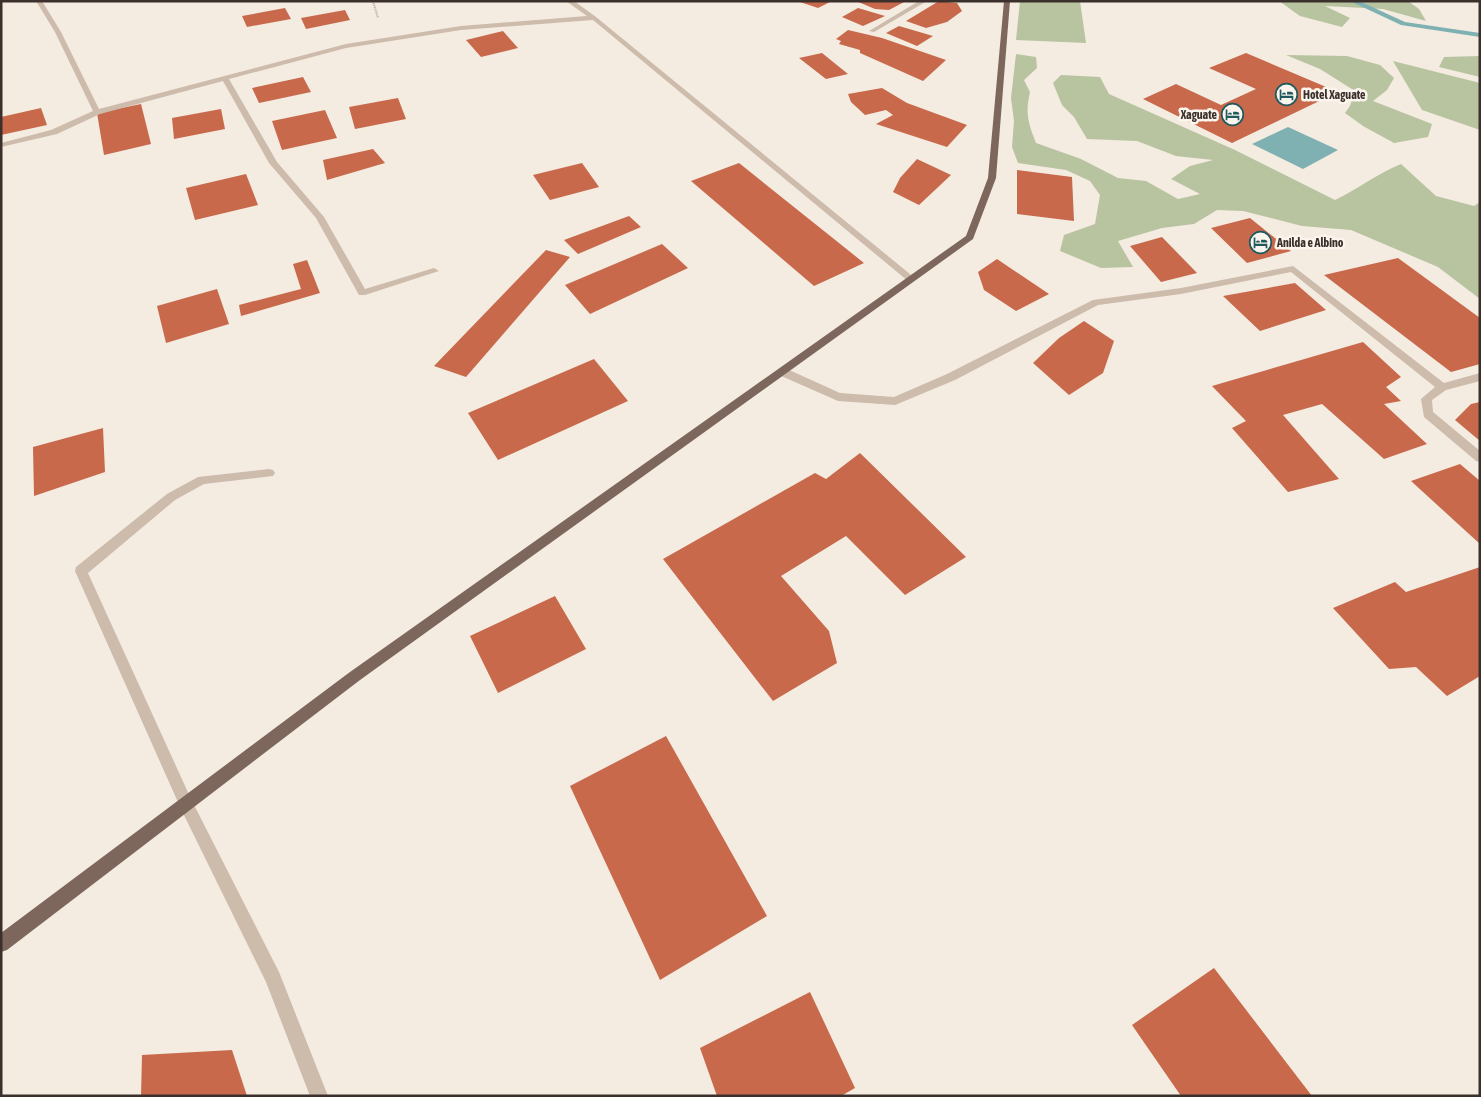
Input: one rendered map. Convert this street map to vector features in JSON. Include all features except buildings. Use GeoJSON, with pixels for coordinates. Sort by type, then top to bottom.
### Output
{"type":"FeatureCollection","features":[{"type":"Feature","properties":{"kind":"main road"},"geometry":{"type":"LineString","coordinates":[[1,944],[355,676],[970,237],[992,178],[1007,1]]}},
{"type":"Feature","properties":{"kind":"street"},"geometry":{"type":"LineString","coordinates":[[40,1],[58,32],[97,112]]}},
{"type":"Feature","properties":{"kind":"street"},"geometry":{"type":"LineString","coordinates":[[569,1],[594,18],[716,117],[911,279]]}},
{"type":"Feature","properties":{"kind":"street"},"geometry":{"type":"LineString","coordinates":[[872,31],[924,1]]}},
{"type":"Feature","properties":{"kind":"street"},"geometry":{"type":"LineString","coordinates":[[1,145],[54,132],[97,112],[346,46],[461,28],[594,18]]}},
{"type":"Feature","properties":{"kind":"street"},"geometry":{"type":"LineString","coordinates":[[225,78],[246,112],[273,163],[320,217],[362,293],[434,271]]}},
{"type":"Feature","properties":{"kind":"street"},"geometry":{"type":"LineString","coordinates":[[783,372],[838,397],[895,401],[951,377],[1096,302],[1182,291],[1293,269],[1442,386]]}},
{"type":"Feature","properties":{"kind":"street"},"geometry":{"type":"LineString","coordinates":[[1480,377],[1442,386],[1426,399],[1428,414],[1480,458]]}},
{"type":"Feature","properties":{"kind":"street"},"geometry":{"type":"LineString","coordinates":[[269,472],[202,480],[171,497],[80,571],[186,804],[273,978],[319,1096]]}},
{"type":"Feature","properties":{"kind":"green space"},"geometry":{"type":"Polygon","coordinates":[[[1020,1],[1080,1],[1086,43],[1016,40],[1020,1]]]}},
{"type":"Feature","properties":{"kind":"green space"},"geometry":{"type":"Polygon","coordinates":[[[1279,1],[1408,1],[1419,9],[1426,21],[1383,9],[1325,6],[1350,18],[1342,27],[1300,16],[1279,1]]]}},
{"type":"Feature","properties":{"kind":"green space"},"geometry":{"type":"Polygon","coordinates":[[[1016,54],[1036,57],[1037,68],[1024,80],[1030,92],[1028,118],[1036,143],[1081,159],[1118,178],[1146,181],[1178,199],[1200,194],[1171,179],[1190,166],[1213,160],[1176,156],[1137,141],[1087,139],[1074,117],[1062,105],[1053,83],[1061,75],[1100,77],[1109,94],[1235,150],[1335,200],[1401,164],[1436,196],[1474,206],[1480,202],[1480,299],[1438,267],[1351,230],[1302,226],[1243,211],[1217,210],[1194,224],[1162,228],[1118,241],[1133,267],[1101,268],[1060,251],[1064,235],[1095,224],[1100,195],[1090,181],[1066,170],[1018,163],[1012,147],[1014,121],[1011,98],[1016,54]]]}},
{"type":"Feature","properties":{"kind":"green space"},"geometry":{"type":"Polygon","coordinates":[[[1286,55],[1347,56],[1380,65],[1394,78],[1387,90],[1373,101],[1432,124],[1428,137],[1394,143],[1363,126],[1345,113],[1350,106],[1355,91],[1320,69],[1286,55]]]}},
{"type":"Feature","properties":{"kind":"green space"},"geometry":{"type":"Polygon","coordinates":[[[1480,56],[1480,77],[1439,67],[1444,57],[1480,56]]]}},
{"type":"Feature","properties":{"kind":"green space"},"geometry":{"type":"Polygon","coordinates":[[[1393,61],[1480,83],[1480,130],[1422,110],[1393,61]]]}},
{"type":"Feature","properties":{"kind":"water"},"geometry":{"type":"Polygon","coordinates":[[[1288,127],[1338,150],[1303,169],[1252,144],[1288,127]]]}},
{"type":"Feature","properties":{"kind":"waterway"},"geometry":{"type":"LineString","coordinates":[[1353,1],[1403,24],[1480,35]]}},
{"type":"Feature","properties":{"kind":"place","name":"Hotel Xaguate"},"geometry":{"type":"Point","coordinates":[1287,95]}},
{"type":"Feature","properties":{"kind":"place","name":"Xaguate"},"geometry":{"type":"Point","coordinates":[1233,115]}},
{"type":"Feature","properties":{"kind":"place","name":"Anilda e Albino"},"geometry":{"type":"Point","coordinates":[1261,243]}}]}
